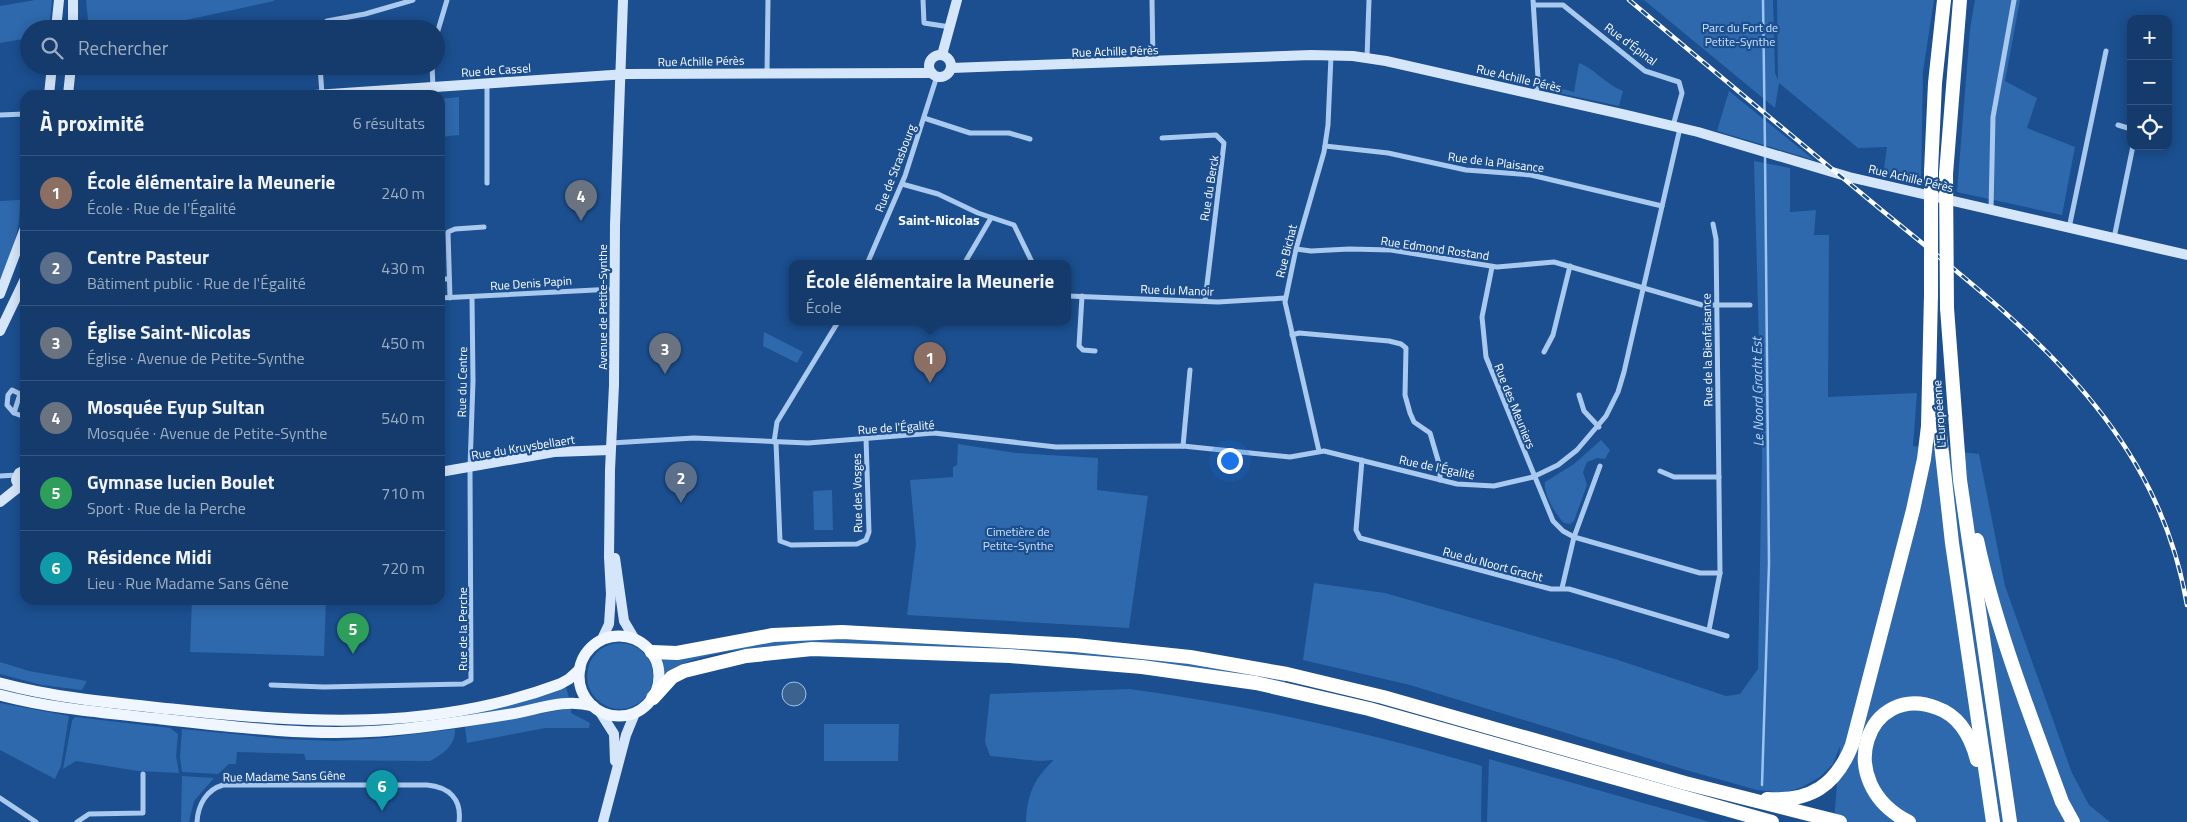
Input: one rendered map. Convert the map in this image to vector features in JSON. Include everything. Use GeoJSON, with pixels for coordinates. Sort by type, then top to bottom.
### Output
{"type":"FeatureCollection","features":[{"type":"Feature","properties":{"kind":"highway","name":"L'Européenne"},"geometry":{"type":"LineString","coordinates":[[1944,0],[1935,83],[1931,170],[1931,296],[1942,466],[1992,822]]}},
{"type":"Feature","properties":{"kind":"highway","name":"L'Européenne"},"geometry":{"type":"LineString","coordinates":[[1960,0],[1946,174],[1946,308],[1954,418],[1966,525],[2010,822]]}},
{"type":"Feature","properties":{"kind":"highway"},"geometry":{"type":"LineString","coordinates":[[1732,796],[1775,800],[1809,794],[1834,778],[1848,756],[1910,520],[1924,459],[1928,426],[1931,296]]}},
{"type":"Feature","properties":{"kind":"highway"},"geometry":{"type":"LineString","coordinates":[[1954,418],[1985,578],[2059,793],[2073,822]]}},
{"type":"Feature","properties":{"kind":"highway"},"geometry":{"type":"LineString","coordinates":[[652,652],[672,653],[773,635],[832,632],[900,634],[1041,643],[1190,657],[1287,674],[1383,697],[1732,796],[1840,822]]}},
{"type":"Feature","properties":{"kind":"highway"},"geometry":{"type":"LineString","coordinates":[[653,698],[672,677],[684,671],[746,656],[812,649],[1010,656],[1142,666],[1256,683],[1369,709],[1772,822]]}},
{"type":"Feature","properties":{"kind":"highway"},"geometry":{"type":"LineString","coordinates":[[1909,822],[1887,808],[1874,792],[1866,775],[1864,757],[1867,740],[1879,721],[1897,707],[1914,704],[1934,706],[1944,711],[1964,728],[1973,745],[1992,822]]}},
{"type":"Feature","properties":{"kind":"highway"},"geometry":{"type":"LineString","coordinates":[[1732,812],[1761,822]]}},
{"type":"Feature","properties":{"kind":"main road"},"geometry":{"type":"LineString","coordinates":[[0,683],[61,696],[156,708],[273,720],[352,721],[421,716],[490,705],[565,682],[580,668],[588,650],[602,639],[619,636],[634,638],[652,652],[660,675],[653,698],[644,708],[635,713],[619,716],[578,703],[564,703],[512,714],[388,730],[310,733],[264,730],[76,710],[0,695]]}},
{"type":"Feature","properties":{"kind":"main road"},"geometry":{"type":"LineString","coordinates":[[580,668],[581,688],[596,709]]}},
{"type":"Feature","properties":{"kind":"street"},"geometry":{"type":"LineString","coordinates":[[57,20],[59,0]]}},
{"type":"Feature","properties":{"kind":"street"},"geometry":{"type":"LineString","coordinates":[[73,0],[73,20]]}},
{"type":"Feature","properties":{"kind":"street"},"geometry":{"type":"LineString","coordinates":[[332,20],[365,14],[413,0]]}},
{"type":"Feature","properties":{"kind":"street"},"geometry":{"type":"LineString","coordinates":[[441,20],[447,0]]}},
{"type":"Feature","properties":{"kind":"street","name":"Avenue de Petite-Synthe"},"geometry":{"type":"LineString","coordinates":[[602,639],[608,628],[611,606],[610,446],[614,386],[614,289],[619,75],[623,0]]}},
{"type":"Feature","properties":{"kind":"street"},"geometry":{"type":"LineString","coordinates":[[768,0],[768,73]]}},
{"type":"Feature","properties":{"kind":"street"},"geometry":{"type":"LineString","coordinates":[[923,0],[922,21],[926,25],[950,27]]}},
{"type":"Feature","properties":{"kind":"street"},"geometry":{"type":"LineString","coordinates":[[942,55],[957,0]]}},
{"type":"Feature","properties":{"kind":"street"},"geometry":{"type":"LineString","coordinates":[[1152,0],[1153,62]]}},
{"type":"Feature","properties":{"kind":"street"},"geometry":{"type":"LineString","coordinates":[[1367,58],[1369,0]]}},
{"type":"Feature","properties":{"kind":"street"},"geometry":{"type":"LineString","coordinates":[[1991,210],[1993,117],[2014,0]]}},
{"type":"Feature","properties":{"kind":"street"},"geometry":{"type":"LineString","coordinates":[[1534,3],[1538,78],[1536,95]]}},
{"type":"Feature","properties":{"kind":"street","name":"Rue d'Épinal"},"geometry":{"type":"LineString","coordinates":[[1534,3],[1563,5],[1645,71],[1679,82],[1682,93],[1677,126]]}},
{"type":"Feature","properties":{"kind":"street"},"geometry":{"type":"LineString","coordinates":[[2069,228],[2106,51]]}},
{"type":"Feature","properties":{"kind":"street"},"geometry":{"type":"LineString","coordinates":[[942,55],[949,60],[951,68],[945,76],[934,74],[929,66],[930,61],[934,57],[942,55]]}},
{"type":"Feature","properties":{"kind":"street","name":"Rue Achille Pérès"},"geometry":{"type":"LineString","coordinates":[[951,68],[1331,55],[1367,58],[1677,126],[1849,177],[2187,255]]}},
{"type":"Feature","properties":{"kind":"street","name":"Rue Bichat"},"geometry":{"type":"LineString","coordinates":[[1319,451],[1285,298],[1296,249],[1325,146],[1331,55]]}},
{"type":"Feature","properties":{"kind":"street","name":"Rue Achille Pérès"},"geometry":{"type":"LineString","coordinates":[[619,75],[768,73],[934,74]]}},
{"type":"Feature","properties":{"kind":"street","name":"Rue de Strasbourg"},"geometry":{"type":"LineString","coordinates":[[869,260],[902,184],[924,118],[934,74]]}},
{"type":"Feature","properties":{"kind":"street"},"geometry":{"type":"LineString","coordinates":[[50,90],[51,75]]}},
{"type":"Feature","properties":{"kind":"street"},"geometry":{"type":"LineString","coordinates":[[69,90],[70,75]]}},
{"type":"Feature","properties":{"kind":"street"},"geometry":{"type":"LineString","coordinates":[[321,75],[322,90]]}},
{"type":"Feature","properties":{"kind":"street"},"geometry":{"type":"LineString","coordinates":[[432,75],[433,87]]}},
{"type":"Feature","properties":{"kind":"street","name":"Rue de Cassel"},"geometry":{"type":"LineString","coordinates":[[407,90],[619,75]]}},
{"type":"Feature","properties":{"kind":"street"},"geometry":{"type":"LineString","coordinates":[[487,83],[487,183]]}},
{"type":"Feature","properties":{"kind":"street"},"geometry":{"type":"LineString","coordinates":[[0,115],[20,114]]}},
{"type":"Feature","properties":{"kind":"street"},"geometry":{"type":"LineString","coordinates":[[924,118],[970,133],[1004,132],[1030,139]]}},
{"type":"Feature","properties":{"kind":"street"},"geometry":{"type":"LineString","coordinates":[[2118,125],[2127,128]]}},
{"type":"Feature","properties":{"kind":"street","name":"Rue de l'Égalité"},"geometry":{"type":"LineString","coordinates":[[610,446],[694,438],[818,443],[934,433],[1056,448],[1183,446],[1290,458],[1305,456],[1319,451],[1463,485],[1488,486],[1507,484],[1533,477],[1553,468],[1573,454],[1599,427],[1620,385],[1644,288],[1677,126]]}},
{"type":"Feature","properties":{"kind":"street","name":"Rue du Berck"},"geometry":{"type":"LineString","coordinates":[[1162,138],[1216,135],[1221,138],[1225,145],[1218,182],[1205,301]]}},
{"type":"Feature","properties":{"kind":"street","name":"Rue de la Plaisance"},"geometry":{"type":"LineString","coordinates":[[1325,146],[1388,153],[1466,170],[1530,175],[1662,206]]}},
{"type":"Feature","properties":{"kind":"street"},"geometry":{"type":"LineString","coordinates":[[2114,238],[2132,150]]}},
{"type":"Feature","properties":{"kind":"street"},"geometry":{"type":"LineString","coordinates":[[902,184],[941,195],[991,218],[1008,222],[1016,227],[1031,260]]}},
{"type":"Feature","properties":{"kind":"street"},"geometry":{"type":"LineString","coordinates":[[966,260],[991,218]]}},
{"type":"Feature","properties":{"kind":"street","name":"Rue de la Bienfaisance"},"geometry":{"type":"LineString","coordinates":[[1708,630],[1720,573],[1716,239],[1712,224]]}},
{"type":"Feature","properties":{"kind":"street"},"geometry":{"type":"LineString","coordinates":[[450,298],[448,232],[455,229],[484,227]]}},
{"type":"Feature","properties":{"kind":"street"},"geometry":{"type":"LineString","coordinates":[[0,294],[20,241]]}},
{"type":"Feature","properties":{"kind":"street","name":"Rue Edmond Rostand"},"geometry":{"type":"LineString","coordinates":[[1296,249],[1311,251],[1349,249],[1391,250],[1492,267],[1546,262],[1570,266],[1702,305],[1750,305]]}},
{"type":"Feature","properties":{"kind":"street"},"geometry":{"type":"LineString","coordinates":[[1544,352],[1553,335],[1570,266]]}},
{"type":"Feature","properties":{"kind":"street","name":"Rue des Meuniers"},"geometry":{"type":"LineString","coordinates":[[1492,267],[1482,312],[1484,349],[1491,373],[1553,521],[1562,530],[1574,537],[1700,573],[1720,573]]}},
{"type":"Feature","properties":{"kind":"street"},"geometry":{"type":"LineString","coordinates":[[0,331],[20,289]]}},
{"type":"Feature","properties":{"kind":"street","name":"Rue Denis Papin"},"geometry":{"type":"LineString","coordinates":[[445,298],[614,289]]}},
{"type":"Feature","properties":{"kind":"street","name":"Rue du Manoir"},"geometry":{"type":"LineString","coordinates":[[1071,296],[1205,301],[1285,298]]}},
{"type":"Feature","properties":{"kind":"street"},"geometry":{"type":"LineString","coordinates":[[1082,296],[1079,346],[1083,350],[1095,351]]}},
{"type":"Feature","properties":{"kind":"street","name":"Rue du Centre"},"geometry":{"type":"LineString","coordinates":[[470,467],[473,380],[472,297]]}},
{"type":"Feature","properties":{"kind":"street"},"geometry":{"type":"LineString","coordinates":[[775,442],[776,423],[836,325]]}},
{"type":"Feature","properties":{"kind":"street"},"geometry":{"type":"LineString","coordinates":[[1292,335],[1300,333],[1379,340],[1404,345],[1408,355],[1405,391],[1407,403],[1414,422],[1426,428],[1430,433],[1440,470],[1440,480]]}},
{"type":"Feature","properties":{"kind":"street"},"geometry":{"type":"LineString","coordinates":[[1183,446],[1190,370]]}},
{"type":"Feature","properties":{"kind":"street"},"geometry":{"type":"LineString","coordinates":[[1579,395],[1584,411],[1599,427]]}},
{"type":"Feature","properties":{"kind":"street"},"geometry":{"type":"LineString","coordinates":[[14,413],[20,415]]}},
{"type":"Feature","properties":{"kind":"street","name":"Rue des Vosges"},"geometry":{"type":"LineString","coordinates":[[775,442],[780,541],[790,545],[857,544],[866,540],[869,532],[866,438]]}},
{"type":"Feature","properties":{"kind":"street","name":"Rue du Kruysbellaert"},"geometry":{"type":"LineString","coordinates":[[445,471],[558,452],[610,446]]}},
{"type":"Feature","properties":{"kind":"street","name":"Rue du Noort Gracht"},"geometry":{"type":"LineString","coordinates":[[1362,460],[1356,530],[1360,538],[1552,589],[1562,588],[1727,636]]}},
{"type":"Feature","properties":{"kind":"street"},"geometry":{"type":"LineString","coordinates":[[1562,588],[1574,537],[1600,466]]}},
{"type":"Feature","properties":{"kind":"street","name":"Rue de la Perche"},"geometry":{"type":"LineString","coordinates":[[271,685],[395,686],[466,684],[470,682],[472,653],[470,467]]}},
{"type":"Feature","properties":{"kind":"street"},"geometry":{"type":"LineString","coordinates":[[1660,471],[1674,477],[1719,477]]}},
{"type":"Feature","properties":{"kind":"street"},"geometry":{"type":"LineString","coordinates":[[0,476],[20,472]]}},
{"type":"Feature","properties":{"kind":"street"},"geometry":{"type":"LineString","coordinates":[[0,502],[20,489]]}},
{"type":"Feature","properties":{"kind":"street","name":"Avenue de Petite-Synthe"},"geometry":{"type":"LineString","coordinates":[[609,524],[624,621],[634,638]]}},
{"type":"Feature","properties":{"kind":"street"},"geometry":{"type":"LineString","coordinates":[[596,709],[610,725],[615,744],[609,799]]}},
{"type":"Feature","properties":{"kind":"street"},"geometry":{"type":"LineString","coordinates":[[603,822],[627,732],[635,713]]}},
{"type":"Feature","properties":{"kind":"street"},"geometry":{"type":"LineString","coordinates":[[77,822],[88,814],[143,813],[143,774]]}},
{"type":"Feature","properties":{"kind":"street","name":"Rue Madame Sans Gêne"},"geometry":{"type":"LineString","coordinates":[[197,822],[200,806],[207,795],[217,787],[226,785],[427,785],[441,788],[452,794],[459,807],[459,821]]}},
{"type":"Feature","properties":{"kind":"street"},"geometry":{"type":"LineString","coordinates":[[0,798],[33,821]]}},
{"type":"Feature","properties":{"kind":"green space"},"geometry":{"type":"Polygon","coordinates":[[[35,0],[52,0],[50,20],[20,20],[20,40],[0,43],[0,6],[35,0]]]}},
{"type":"Feature","properties":{"kind":"green space"},"geometry":{"type":"Polygon","coordinates":[[[86,0],[274,0],[186,20],[88,20],[86,0]]]}},
{"type":"Feature","properties":{"kind":"green space","name":"Parc du Fort de Petite-Synthe"},"geometry":{"type":"Polygon","coordinates":[[[1644,0],[1773,0],[1775,73],[1778,80],[1777,0],[1934,0],[1923,71],[1921,185],[1883,175],[1887,147],[1858,148],[1779,83],[1775,108],[1644,0]]]}},
{"type":"Feature","properties":{"kind":"green space"},"geometry":{"type":"Polygon","coordinates":[[[1975,0],[2020,0],[2005,81],[2037,98],[2027,128],[2075,147],[2062,215],[1957,192],[1970,29],[1975,0]]]}},
{"type":"Feature","properties":{"kind":"green space"},"geometry":{"type":"Polygon","coordinates":[[[1579,63],[1585,65],[1611,85],[1623,91],[1619,106],[1550,91],[1545,86],[1545,84],[1574,92],[1579,63]]]}},
{"type":"Feature","properties":{"kind":"green space"},"geometry":{"type":"Polygon","coordinates":[[[1729,91],[1814,160],[1717,131],[1729,91]]]}},
{"type":"Feature","properties":{"kind":"green space"},"geometry":{"type":"Polygon","coordinates":[[[459,97],[459,135],[445,136],[445,98],[459,97]]]}},
{"type":"Feature","properties":{"kind":"green space"},"geometry":{"type":"Polygon","coordinates":[[[1754,161],[1790,168],[1790,212],[1816,210],[1814,235],[1829,235],[1828,397],[1917,393],[1913,446],[1979,454],[2005,586],[2072,773],[2089,805],[2110,822],[1834,822],[1840,746],[1833,764],[1820,777],[1802,787],[1784,793],[1757,790],[1410,685],[1303,660],[1314,583],[1385,593],[1615,659],[1726,696],[1740,694],[1758,669],[1762,454],[1754,161]]]}},
{"type":"Feature","properties":{"kind":"green space"},"geometry":{"type":"Polygon","coordinates":[[[20,200],[19,221],[15,241],[0,279],[0,201],[20,200]]]}},
{"type":"Feature","properties":{"kind":"green space"},"geometry":{"type":"Polygon","coordinates":[[[764,332],[803,352],[797,363],[763,346],[764,332]]]}},
{"type":"Feature","properties":{"kind":"green space"},"geometry":{"type":"Polygon","coordinates":[[[1601,440],[1610,450],[1605,459],[1597,458],[1587,462],[1583,472],[1587,485],[1574,521],[1570,524],[1564,523],[1557,515],[1548,498],[1545,482],[1574,464],[1601,440]]]}},
{"type":"Feature","properties":{"kind":"green space","name":"Cimetière de Petite-Synthe"},"geometry":{"type":"Polygon","coordinates":[[[958,444],[1016,453],[1098,458],[1097,490],[1148,496],[1129,628],[907,615],[916,544],[910,480],[953,477],[953,467],[957,465],[958,444]]]}},
{"type":"Feature","properties":{"kind":"green space"},"geometry":{"type":"Polygon","coordinates":[[[832,490],[833,530],[814,530],[813,491],[832,490]]]}},
{"type":"Feature","properties":{"kind":"green space"},"geometry":{"type":"Polygon","coordinates":[[[192,605],[326,605],[324,656],[190,652],[192,605]]]}},
{"type":"Feature","properties":{"kind":"green space"},"geometry":{"type":"Polygon","coordinates":[[[830,639],[996,645],[1161,659],[1286,679],[1285,683],[1157,662],[800,644],[767,646],[710,655],[677,666],[664,674],[661,658],[777,641],[830,639]]]}},
{"type":"Feature","properties":{"kind":"green space"},"geometry":{"type":"Polygon","coordinates":[[[614,643],[626,643],[638,648],[648,658],[653,670],[651,689],[638,704],[626,709],[614,709],[602,704],[592,694],[587,682],[587,670],[592,658],[602,648],[614,643]]]}},
{"type":"Feature","properties":{"kind":"green space"},"geometry":{"type":"Polygon","coordinates":[[[0,662],[29,671],[87,681],[82,690],[42,685],[0,674],[0,662]]]}},
{"type":"Feature","properties":{"kind":"green space"},"geometry":{"type":"Polygon","coordinates":[[[566,687],[569,698],[475,716],[473,711],[566,687]]]}},
{"type":"Feature","properties":{"kind":"green space"},"geometry":{"type":"Polygon","coordinates":[[[1130,689],[1263,711],[1395,742],[1482,766],[1481,822],[1026,822],[1028,803],[1033,788],[1041,773],[1054,760],[1039,761],[990,756],[985,742],[990,694],[1130,689]]]}},
{"type":"Feature","properties":{"kind":"green space"},"geometry":{"type":"Polygon","coordinates":[[[0,703],[69,716],[61,766],[55,779],[0,750],[0,703]]]}},
{"type":"Feature","properties":{"kind":"green space"},"geometry":{"type":"Polygon","coordinates":[[[571,708],[571,713],[590,723],[589,728],[545,728],[467,743],[465,727],[571,708]]]}},
{"type":"Feature","properties":{"kind":"green space"},"geometry":{"type":"Polygon","coordinates":[[[75,717],[170,728],[178,734],[176,756],[179,773],[138,771],[76,761],[63,769],[72,721],[75,717]]]}},
{"type":"Feature","properties":{"kind":"green space"},"geometry":{"type":"Polygon","coordinates":[[[824,724],[899,724],[898,761],[824,761],[824,724]]]}},
{"type":"Feature","properties":{"kind":"green space"},"geometry":{"type":"Polygon","coordinates":[[[182,729],[283,739],[335,741],[383,738],[455,729],[455,735],[448,748],[430,761],[306,760],[304,754],[237,752],[236,764],[229,764],[218,774],[182,772],[180,757],[182,729]]]}},
{"type":"Feature","properties":{"kind":"green space"},"geometry":{"type":"Polygon","coordinates":[[[1489,759],[1710,822],[1487,822],[1489,759]]]}},
{"type":"Feature","properties":{"kind":"green space"},"geometry":{"type":"Polygon","coordinates":[[[182,776],[214,778],[194,801],[189,822],[181,822],[182,776]]]}},
{"type":"Feature","properties":{"kind":"shaded area"},"geometry":{"type":"Polygon","coordinates":[[[794,682],[802,686],[806,694],[802,702],[794,706],[786,702],[782,694],[786,686],[794,682]]]}},
{"type":"Feature","properties":{"kind":"waterway","name":"Le Noord Gracht Est"},"geometry":{"type":"LineString","coordinates":[[1763,0],[1765,148]]}},
{"type":"Feature","properties":{"kind":"waterway","name":"Le Noord Gracht Est"},"geometry":{"type":"LineString","coordinates":[[1762,785],[1769,564],[1765,154]]}},
{"type":"Feature","properties":{"kind":"railway"},"geometry":{"type":"LineString","coordinates":[[1629,0],[1975,287],[2024,330],[2069,376],[2110,425],[2144,478],[2170,538],[2187,605]]}},
{"type":"Feature","properties":{"kind":"place","name":"Mosquée Eyup Sultan"},"geometry":{"type":"Point","coordinates":[581,221]}},
{"type":"Feature","properties":{"kind":"place","name":"Église Saint-Nicolas"},"geometry":{"type":"Point","coordinates":[665,374]}},
{"type":"Feature","properties":{"kind":"place","name":"École élémentaire la Meunerie"},"geometry":{"type":"Point","coordinates":[930,383]}},
{"type":"Feature","properties":{"kind":"place","name":"Centre Pasteur"},"geometry":{"type":"Point","coordinates":[681,503]}},
{"type":"Feature","properties":{"kind":"place","name":"Gymnase lucien Boulet"},"geometry":{"type":"Point","coordinates":[353,654]}},
{"type":"Feature","properties":{"kind":"place","name":"Résidence Midi"},"geometry":{"type":"Point","coordinates":[382,811]}},
{"type":"Feature","properties":{"kind":"district","name":"Saint-Nicolas"},"geometry":{"type":"Point","coordinates":[939,219]}}]}
